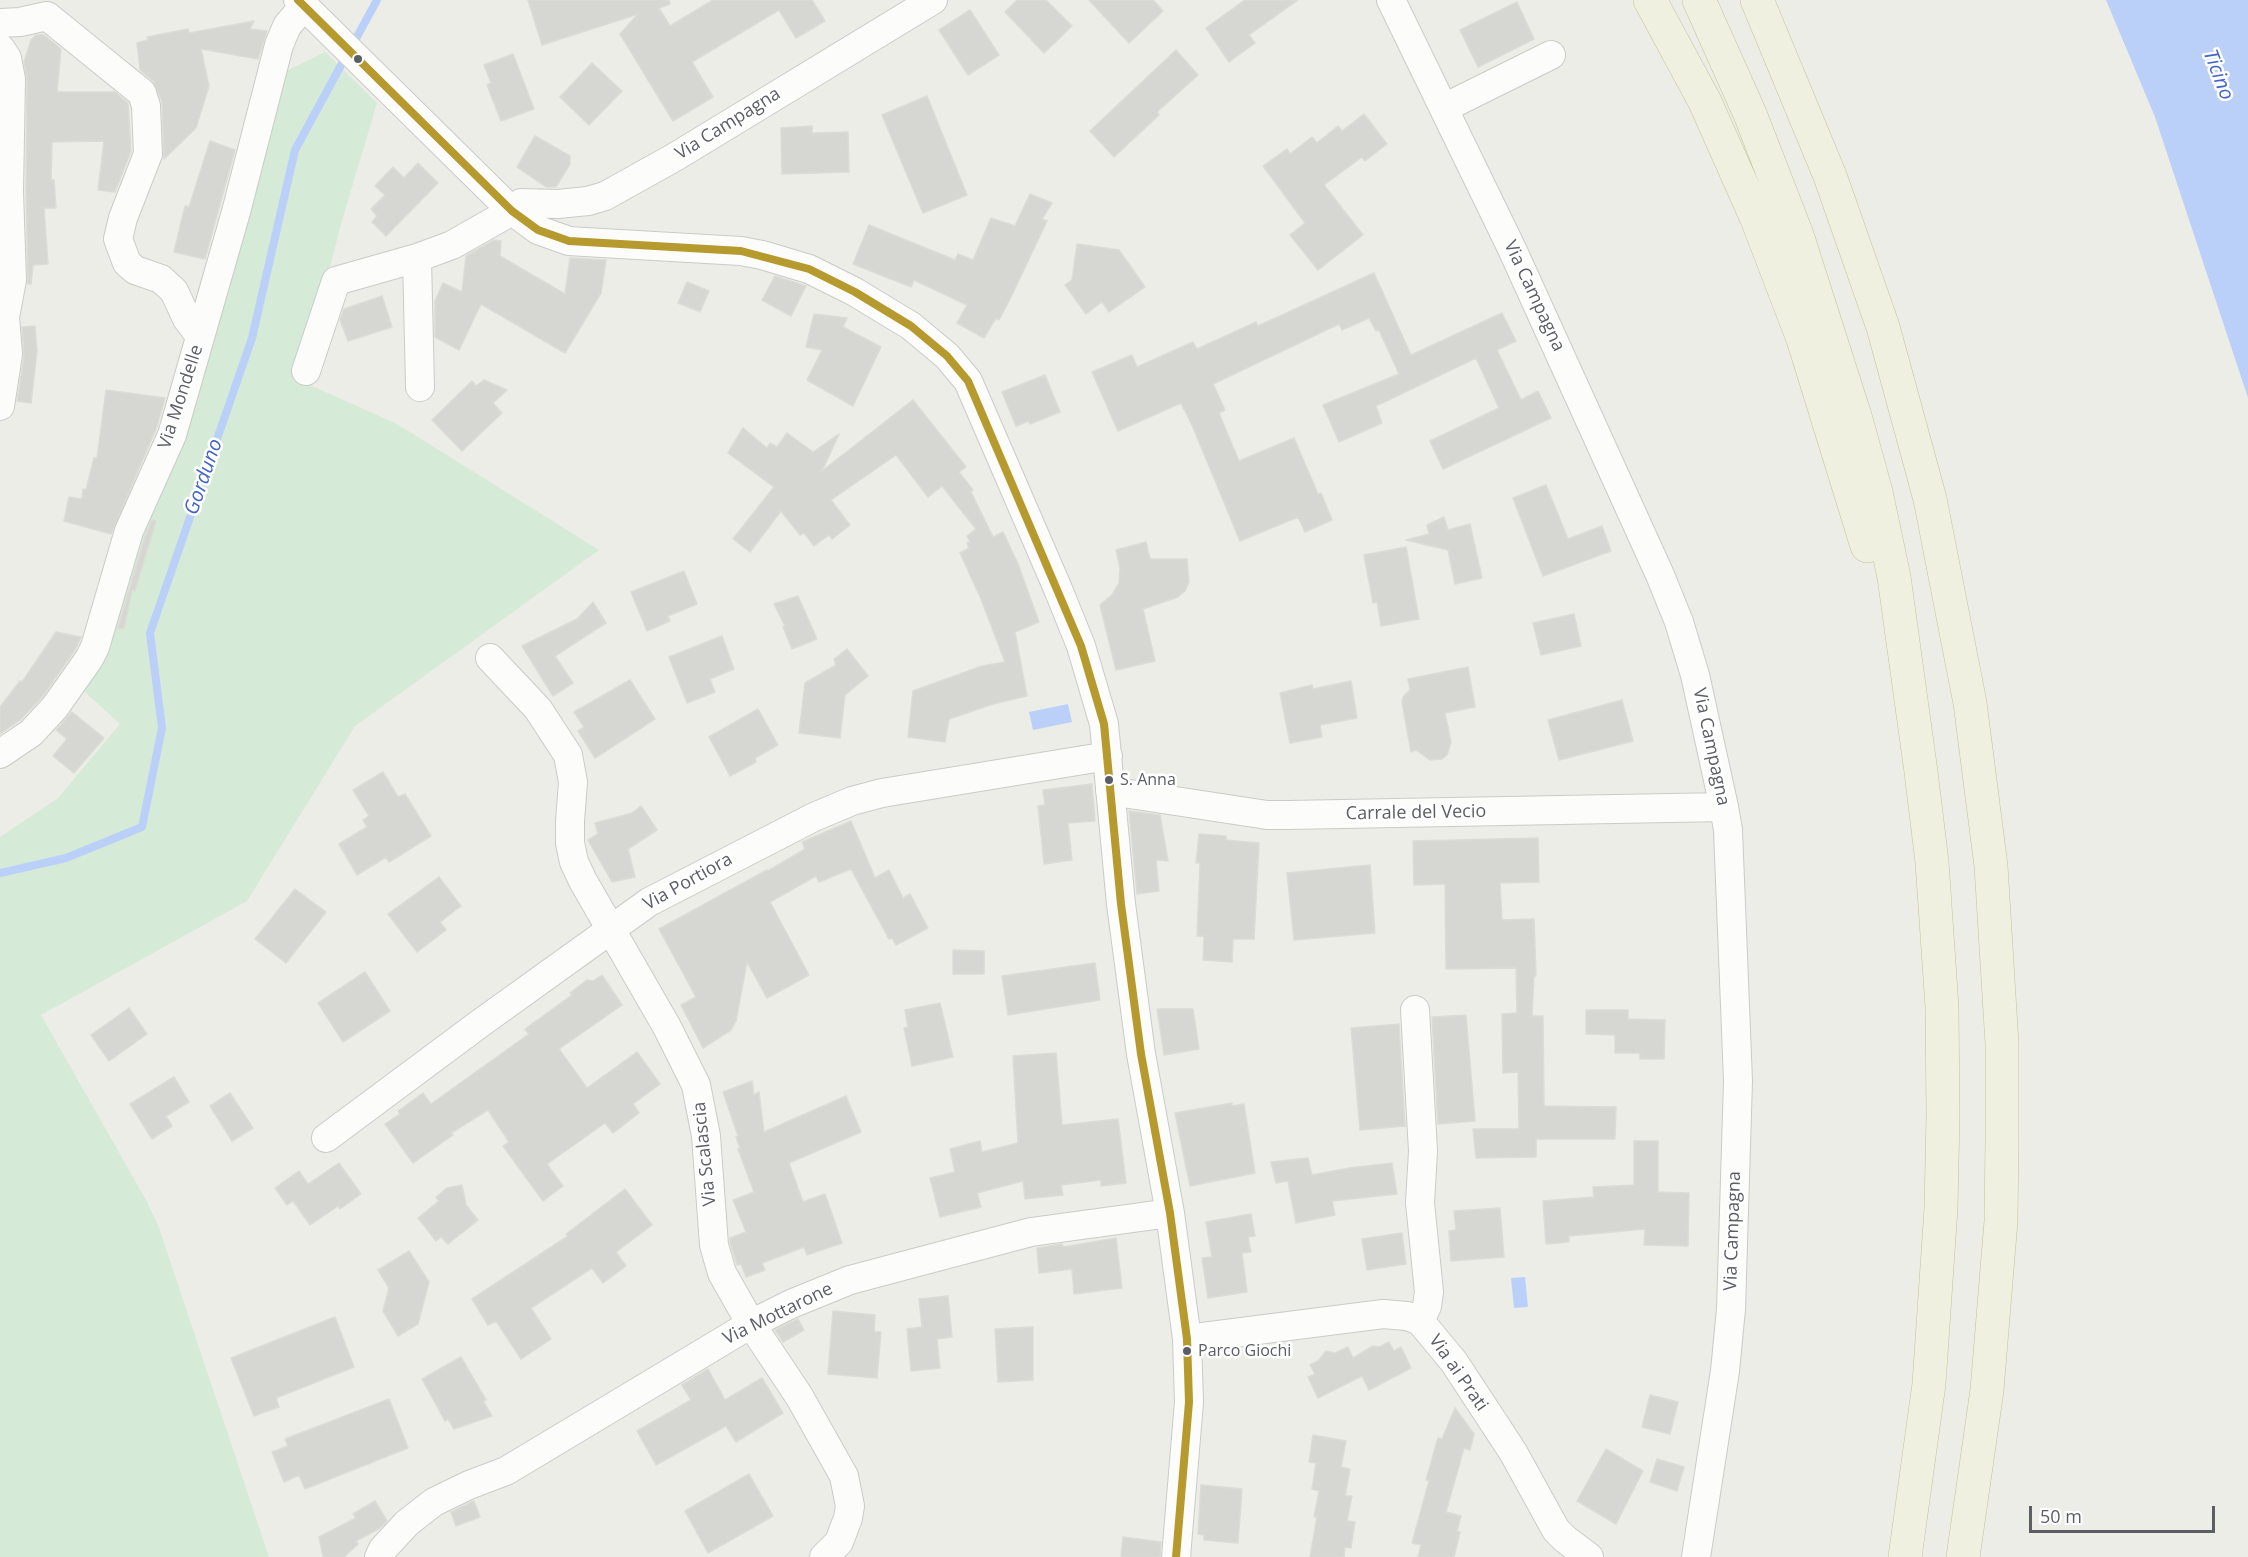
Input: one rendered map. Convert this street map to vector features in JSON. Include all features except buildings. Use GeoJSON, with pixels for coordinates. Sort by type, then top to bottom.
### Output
{"type":"FeatureCollection","features":[{"type":"Feature","properties":{"kind":"highway"},"geometry":{"type":"LineString","coordinates":[[1650,0],[1676,46],[1730,156],[1803,339],[1859,518],[1913,717]]}},
{"type":"Feature","properties":{"kind":"highway"},"geometry":{"type":"LineString","coordinates":[[1699,0],[1746,104],[1774,174],[1818,293],[1840,366],[1876,492],[1894,577],[1913,717],[1932,874],[1942,1007],[1943,1116],[1941,1220],[1929,1384],[1905,1557]]}},
{"type":"Feature","properties":{"kind":"highway"},"geometry":{"type":"LineString","coordinates":[[1757,0],[1779,48],[1830,176],[1882,327],[1930,499],[1970,703],[1992,866],[2002,1044],[2001,1221],[1987,1390],[1963,1557]]}},
{"type":"Feature","properties":{"kind":"street","name":"Via Campagna"},"geometry":{"type":"LineString","coordinates":[[306,371],[336,281],[417,258],[452,245],[512,211],[521,203],[558,204],[588,201],[605,196],[933,0]]}},
{"type":"Feature","properties":{"kind":"street","name":"Via Campagna"},"geometry":{"type":"LineString","coordinates":[[1391,0],[1543,315],[1660,575],[1679,622],[1695,675],[1724,807],[1728,830],[1738,1082],[1731,1309],[1722,1392],[1696,1557]]}},
{"type":"Feature","properties":{"kind":"street"},"geometry":{"type":"LineString","coordinates":[[304,7],[512,211],[538,230],[569,240],[741,251],[809,270],[881,306],[933,343],[957,366],[968,381],[1081,646],[1104,724],[1121,904],[1141,1054],[1170,1213],[1187,1339],[1189,1402],[1176,1557]]}},
{"type":"Feature","properties":{"kind":"street","name":"Via Mondelle"},"geometry":{"type":"LineString","coordinates":[[0,754],[31,733],[55,707],[95,647],[129,531],[172,435],[236,212],[279,45],[287,26],[304,7]]}},
{"type":"Feature","properties":{"kind":"street"},"geometry":{"type":"LineString","coordinates":[[2,389],[8,354],[3,318],[12,280],[9,191],[11,79],[7,58],[21,23],[126,78],[140,90],[144,97],[148,154],[118,232],[118,239],[124,257],[135,270],[161,279],[174,291],[187,319],[201,336]]}},
{"type":"Feature","properties":{"kind":"street"},"geometry":{"type":"LineString","coordinates":[[1444,108],[1551,55]]}},
{"type":"Feature","properties":{"kind":"street"},"geometry":{"type":"LineString","coordinates":[[417,258],[420,387]]}},
{"type":"Feature","properties":{"kind":"street","name":"Via Scalascia"},"geometry":{"type":"LineString","coordinates":[[490,658],[538,709],[568,755],[573,782],[570,843],[574,862],[667,1027],[696,1085],[706,1136],[714,1245],[726,1281],[751,1324],[799,1396],[844,1476],[850,1506],[848,1518],[839,1542],[824,1557]]}},
{"type":"Feature","properties":{"kind":"street","name":"Via Portiora"},"geometry":{"type":"LineString","coordinates":[[326,1138],[649,902],[814,816],[852,801],[882,793],[1108,756]]}},
{"type":"Feature","properties":{"kind":"street","name":"Carrale del Vecio"},"geometry":{"type":"LineString","coordinates":[[1110,791],[1267,814],[1288,815],[1724,807]]}},
{"type":"Feature","properties":{"kind":"street"},"geometry":{"type":"LineString","coordinates":[[1415,1010],[1423,1151],[1420,1203],[1429,1292],[1420,1321]]}},
{"type":"Feature","properties":{"kind":"street","name":"Via Mottarone"},"geometry":{"type":"LineString","coordinates":[[379,1557],[392,1538],[415,1516],[435,1502],[453,1492],[506,1471],[751,1324],[791,1304],[850,1280],[1031,1232],[1170,1213]]}},
{"type":"Feature","properties":{"kind":"street","name":"Via ai Prati"},"geometry":{"type":"LineString","coordinates":[[1187,1339],[1383,1314],[1407,1316],[1420,1321],[1454,1362],[1506,1442],[1556,1530],[1589,1557]]}},
{"type":"Feature","properties":{"kind":"green space"},"geometry":{"type":"Polygon","coordinates":[[[325,52],[377,103],[341,224],[301,381],[397,424],[599,550],[355,726],[247,901],[41,1015],[158,1225],[269,1557],[0,1557],[0,837],[58,798],[120,724],[74,682],[282,73],[325,52]]]}},
{"type":"Feature","properties":{"kind":"water","name":"Ticino"},"geometry":{"type":"Polygon","coordinates":[[[2106,0],[2248,0],[2248,398],[2155,117],[2106,0]]]}},
{"type":"Feature","properties":{"kind":"water"},"geometry":{"type":"Polygon","coordinates":[[[1068,704],[1072,722],[1033,730],[1029,712],[1068,704]]]}},
{"type":"Feature","properties":{"kind":"water"},"geometry":{"type":"Polygon","coordinates":[[[1525,1277],[1528,1307],[1514,1308],[1511,1278],[1525,1277]]]}},
{"type":"Feature","properties":{"kind":"waterway","name":"Gorduno"},"geometry":{"type":"LineString","coordinates":[[352,46],[377,0]]}},
{"type":"Feature","properties":{"kind":"waterway","name":"Gorduno"},"geometry":{"type":"LineString","coordinates":[[0,873],[66,858],[142,827],[162,728],[150,633],[252,338],[295,150],[346,56]]}},
{"type":"Feature","properties":{"kind":"transit line"},"geometry":{"type":"LineString","coordinates":[[298,0],[512,211],[538,230],[569,241],[741,251],[809,269],[855,292],[911,326],[947,356],[968,381],[1081,646],[1104,724],[1121,904],[1141,1054],[1170,1213],[1187,1339],[1189,1402],[1176,1557]]}},
{"type":"Feature","properties":{"kind":"place","name":"S. Anna"},"geometry":{"type":"Point","coordinates":[1109,780]}},
{"type":"Feature","properties":{"kind":"place","name":"Parco Giochi"},"geometry":{"type":"Point","coordinates":[1187,1351]}}]}
